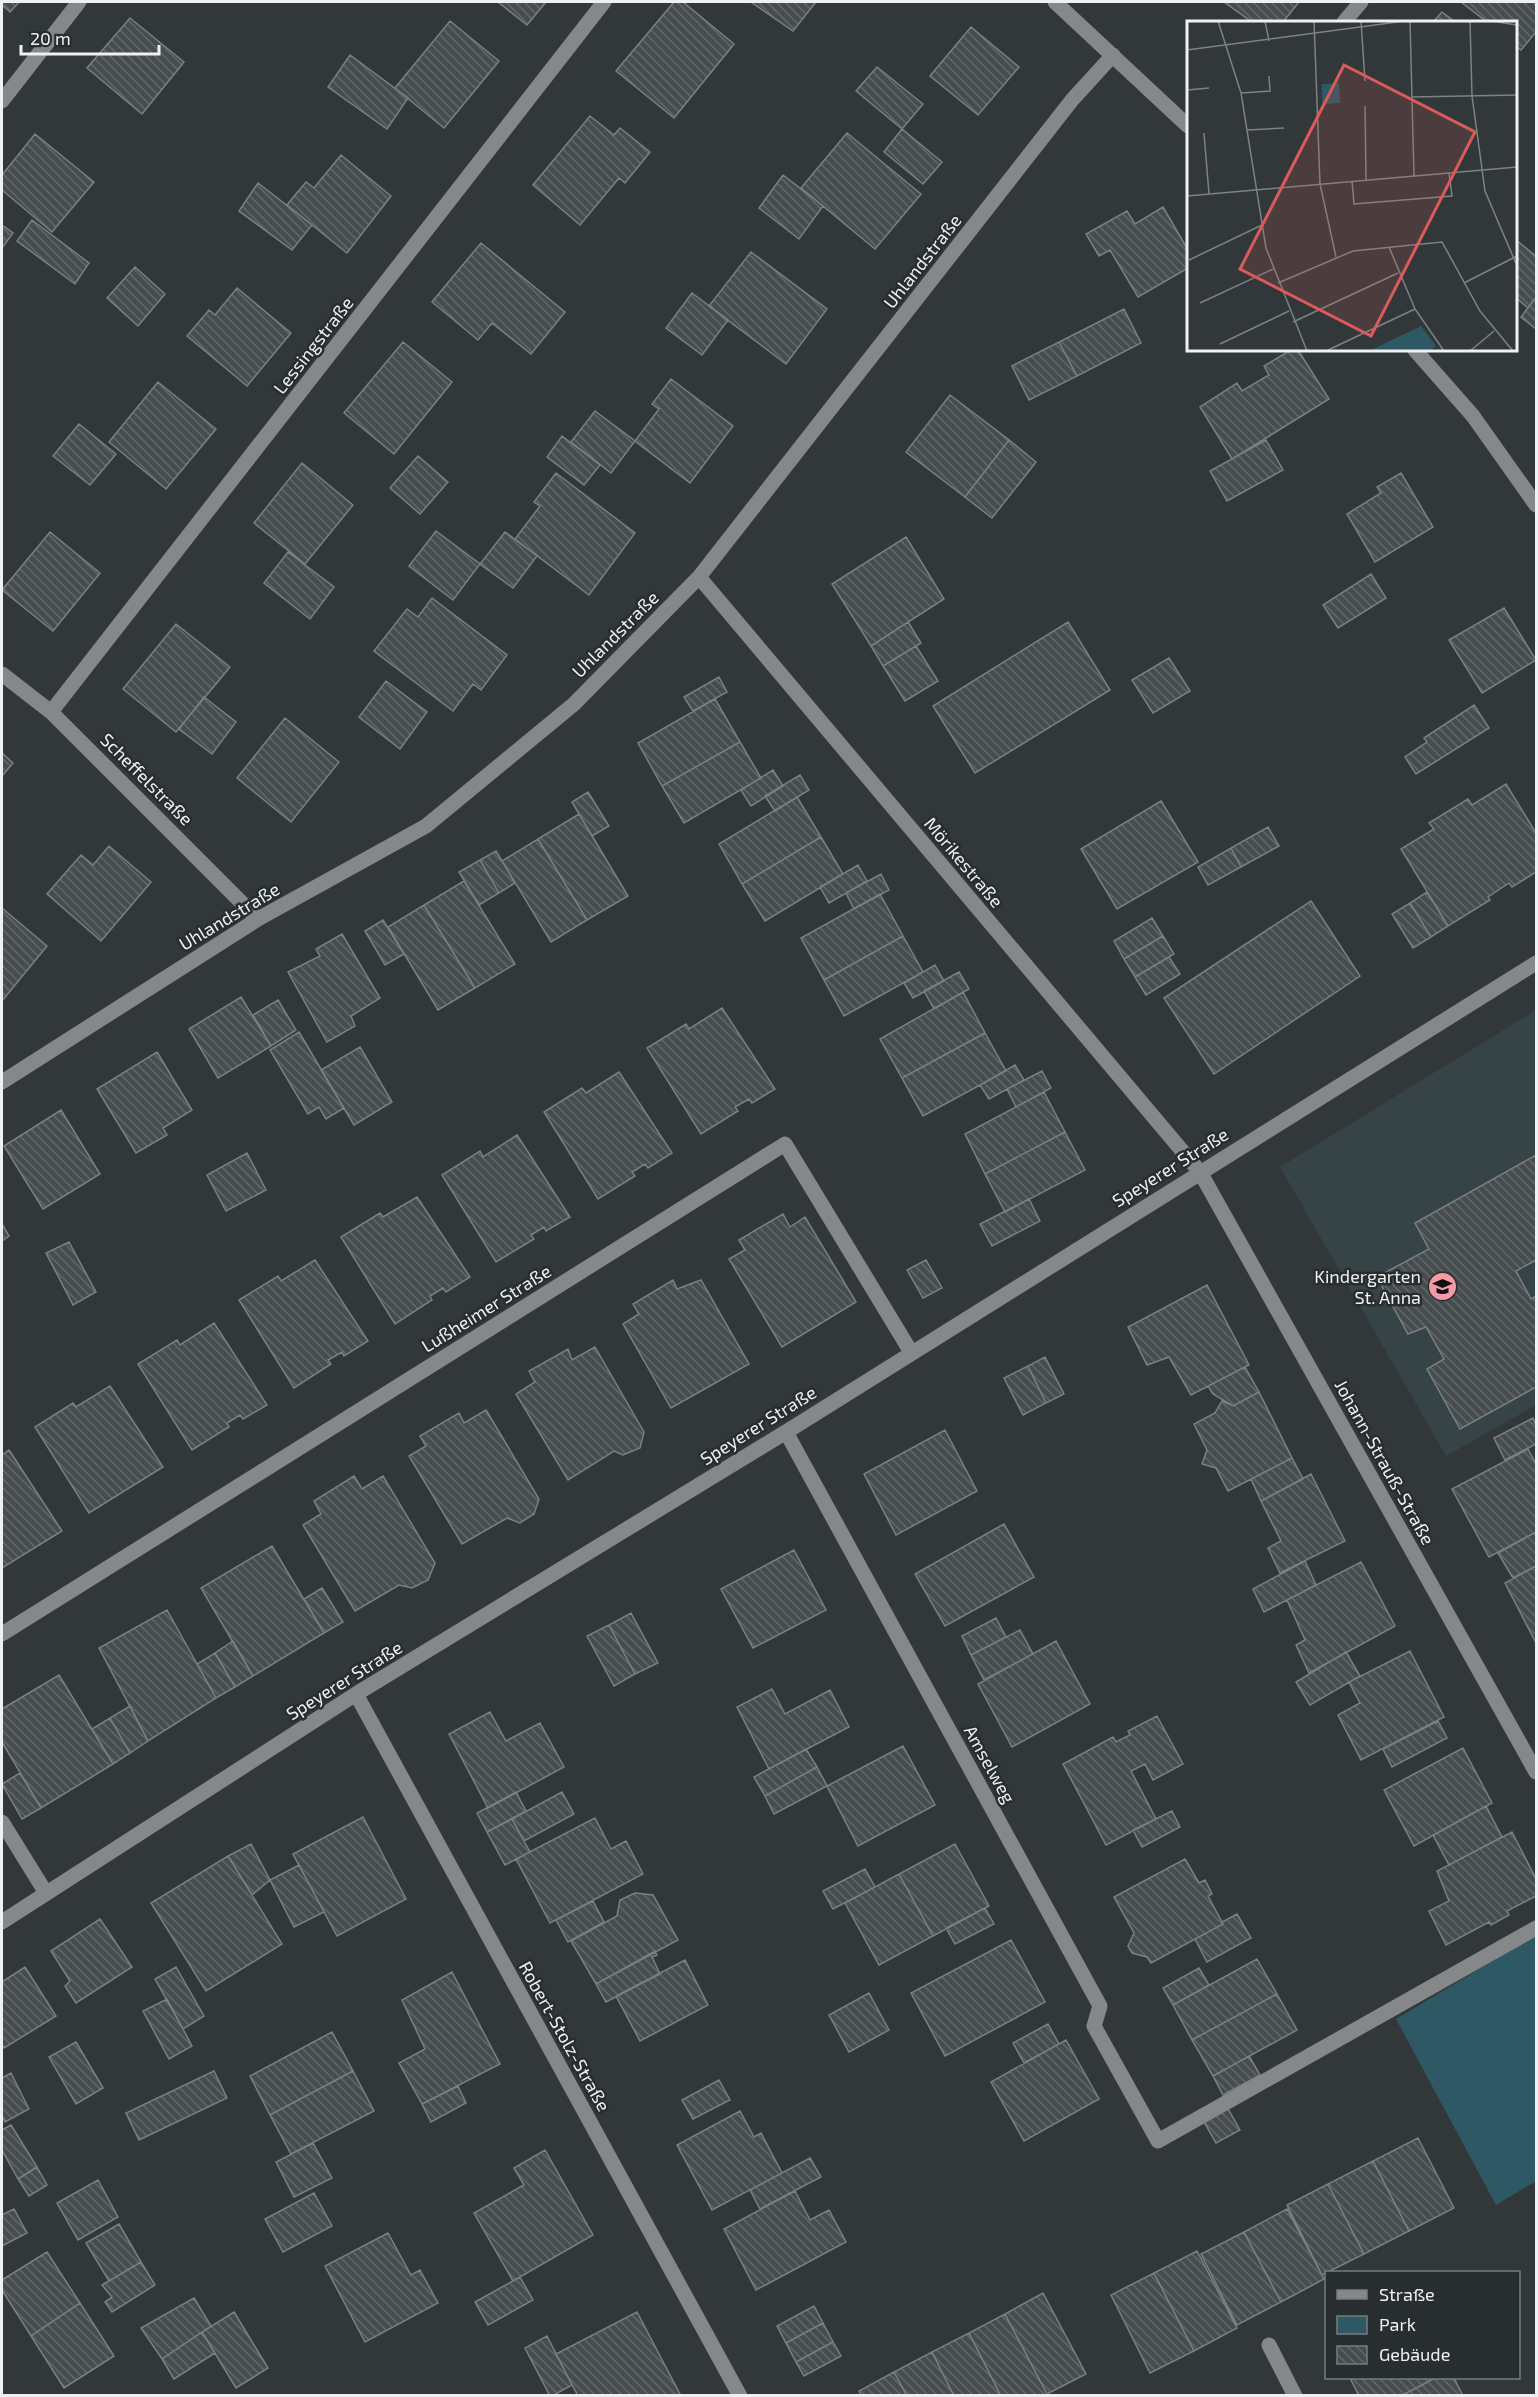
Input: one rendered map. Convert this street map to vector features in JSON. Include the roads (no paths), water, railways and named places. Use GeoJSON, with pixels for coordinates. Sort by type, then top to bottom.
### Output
{"type":"FeatureCollection","features":[{"type":"Feature","properties":{"kind":"street"},"geometry":{"type":"LineString","coordinates":[[2,100],[79,2]]}},
{"type":"Feature","properties":{"kind":"street","name":"Lessingstraße"},"geometry":{"type":"LineString","coordinates":[[51,711],[604,2]]}},
{"type":"Feature","properties":{"kind":"street"},"geometry":{"type":"LineString","coordinates":[[1055,2],[1187,125]]}},
{"type":"Feature","properties":{"kind":"street"},"geometry":{"type":"LineString","coordinates":[[1345,21],[1361,2]]}},
{"type":"Feature","properties":{"kind":"street","name":"Uhlandstraße"},"geometry":{"type":"LineString","coordinates":[[2,1082],[258,919],[426,826],[574,704],[699,577],[1072,100],[1113,55]]}},
{"type":"Feature","properties":{"kind":"street"},"geometry":{"type":"LineString","coordinates":[[1416,351],[1473,416],[1536,505]]}},
{"type":"Feature","properties":{"kind":"street","name":"Mörikestraße"},"geometry":{"type":"LineString","coordinates":[[699,577],[1200,1172]]}},
{"type":"Feature","properties":{"kind":"street","name":"Scheffelstraße"},"geometry":{"type":"LineString","coordinates":[[2,674],[51,711],[258,919]]}},
{"type":"Feature","properties":{"kind":"street","name":"Speyerer Straße"},"geometry":{"type":"LineString","coordinates":[[2,1922],[356,1694],[786,1432],[1536,963]]}},
{"type":"Feature","properties":{"kind":"street","name":"Lußheimer Straße"},"geometry":{"type":"LineString","coordinates":[[2,1634],[785,1144],[911,1352]]}},
{"type":"Feature","properties":{"kind":"street","name":"Johann-Strauß-Straße"},"geometry":{"type":"LineString","coordinates":[[1200,1172],[1536,1772]]}},
{"type":"Feature","properties":{"kind":"street","name":"Amselweg"},"geometry":{"type":"LineString","coordinates":[[786,1432],[1100,2006],[1094,2026],[1158,2141],[1536,1928]]}},
{"type":"Feature","properties":{"kind":"street","name":"Robert-Stolz-Straße"},"geometry":{"type":"LineString","coordinates":[[356,1694],[740,2396]]}},
{"type":"Feature","properties":{"kind":"street"},"geometry":{"type":"LineString","coordinates":[[2,1822],[46,1893]]}},
{"type":"Feature","properties":{"kind":"street"},"geometry":{"type":"LineString","coordinates":[[1269,2345],[1294,2396]]}},
{"type":"Feature","properties":{"kind":"place","name":"Kindergarten St. Anna"},"geometry":{"type":"Point","coordinates":[1442,1286]}}]}
